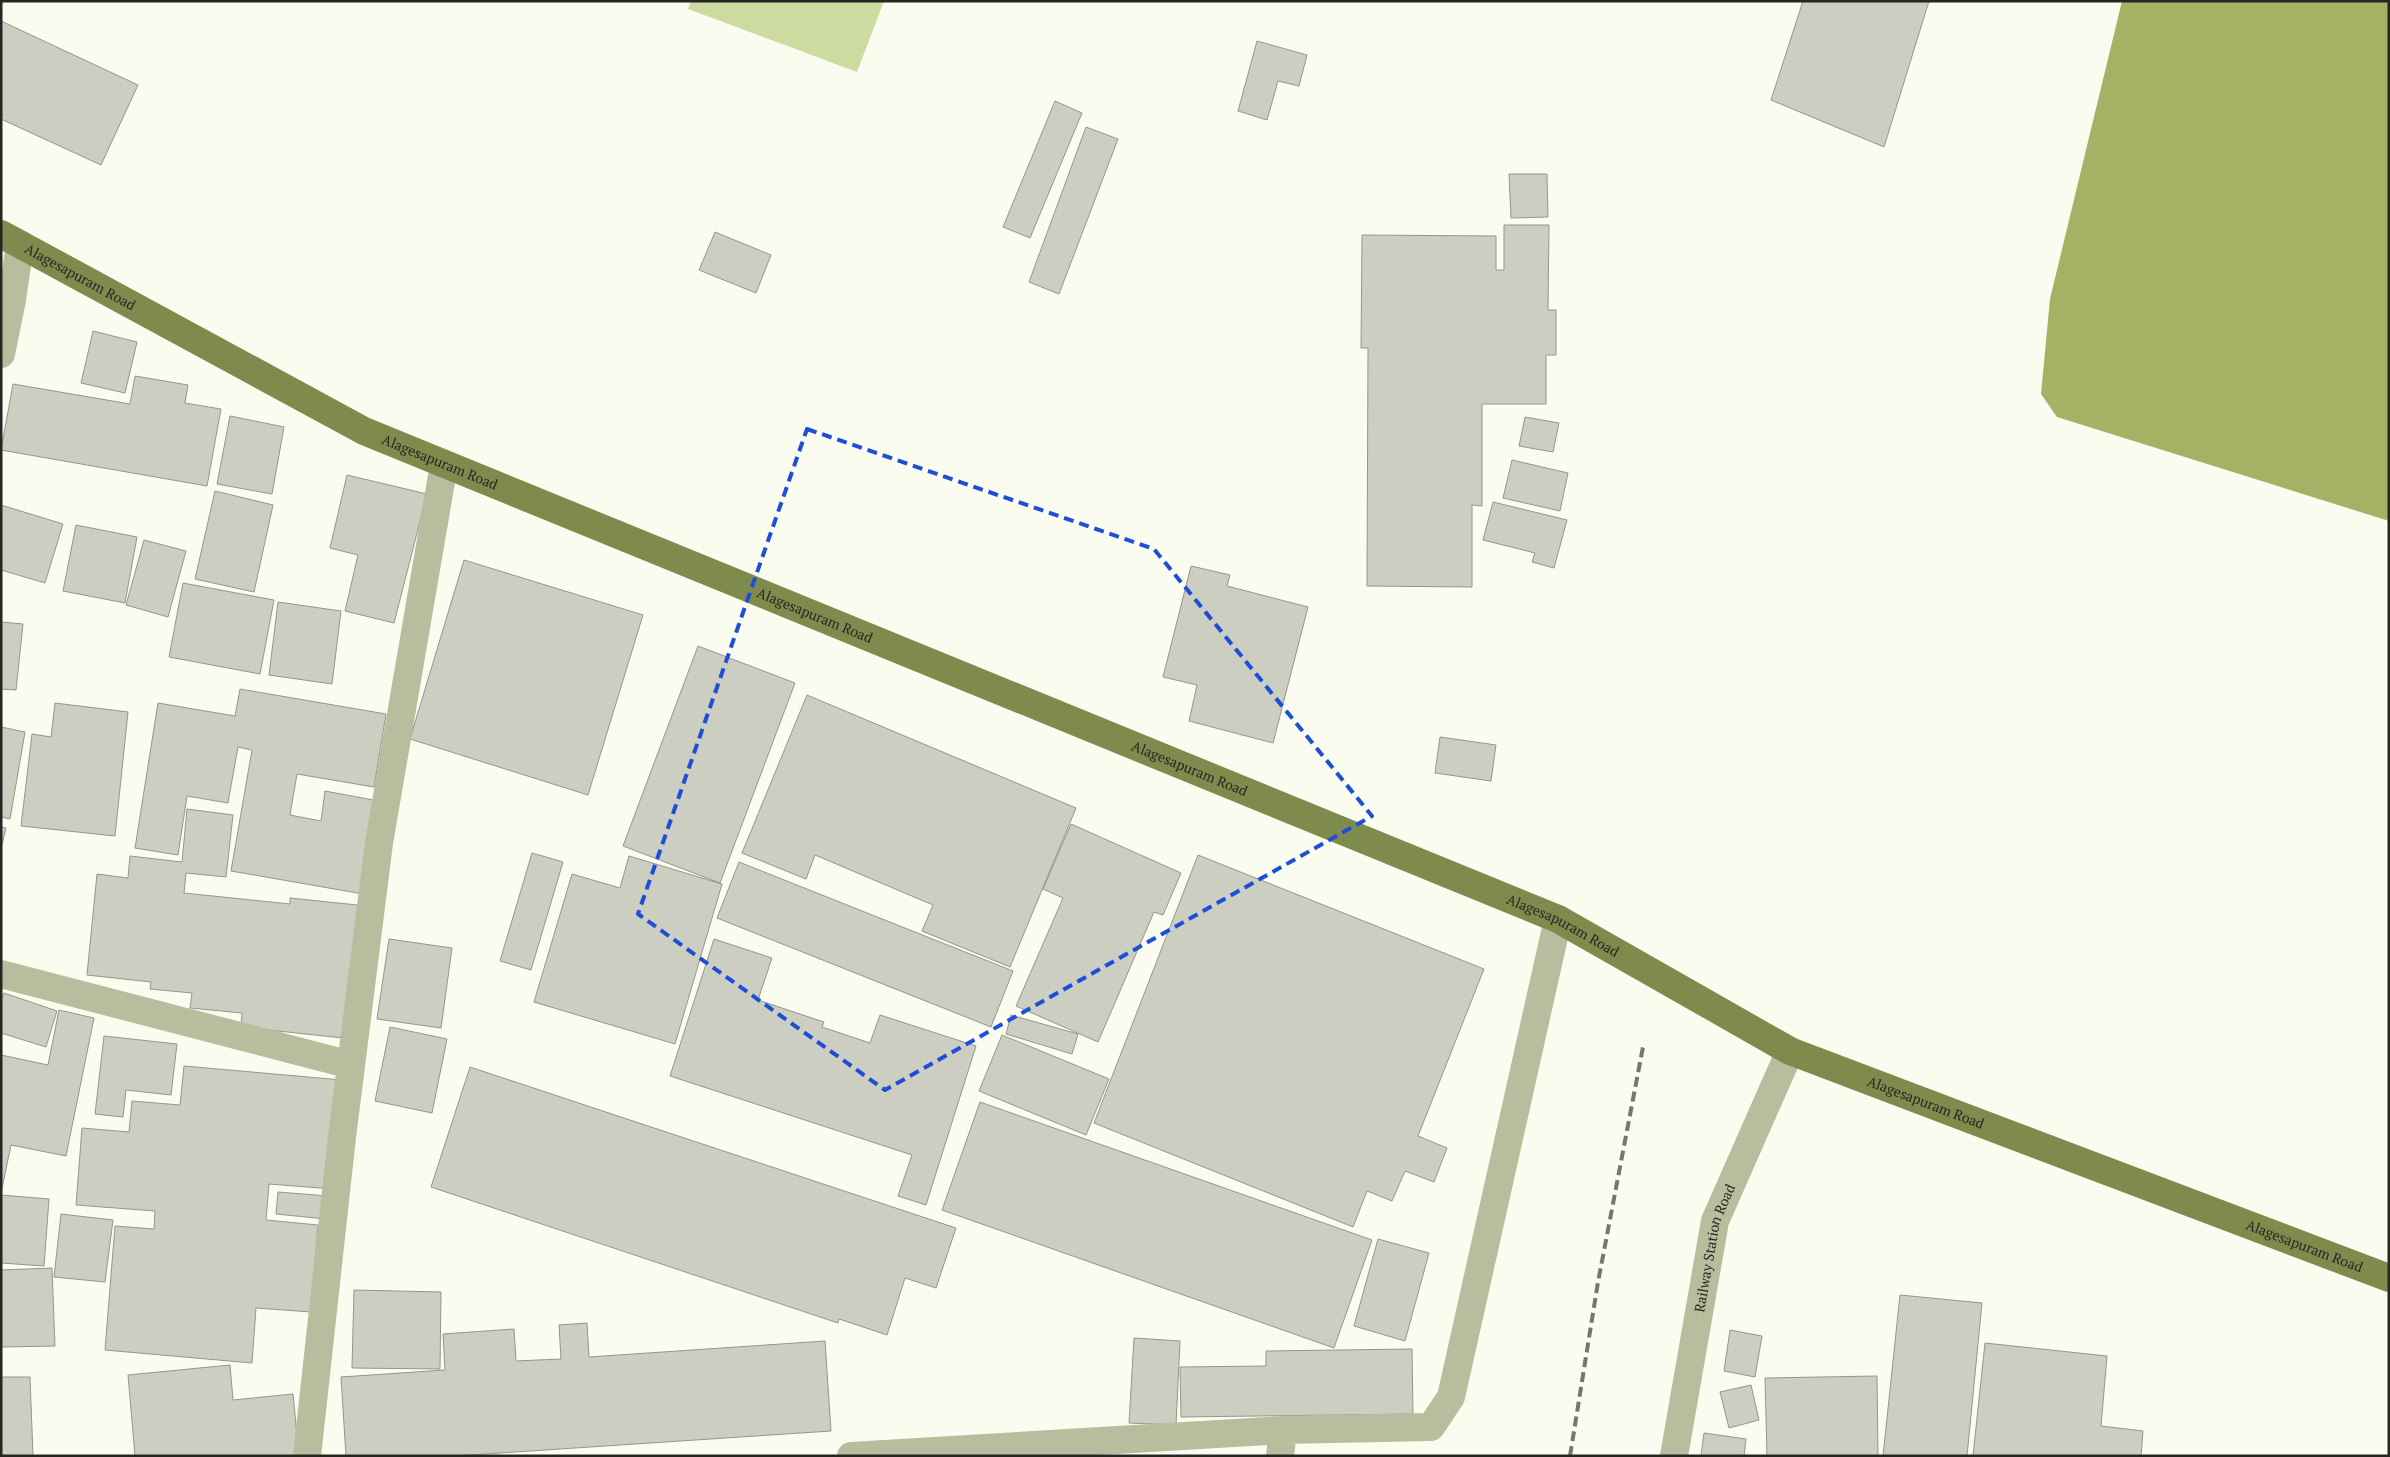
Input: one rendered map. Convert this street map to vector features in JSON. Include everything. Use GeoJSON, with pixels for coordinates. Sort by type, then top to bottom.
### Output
{"type":"FeatureCollection","features":[{"type":"Feature","properties":{"kind":"main road","name":"Alagesapuram Road"},"geometry":{"type":"LineString","coordinates":[[10,239],[364,431],[1558,919],[1790,1051],[2389,1278]]}},
{"type":"Feature","properties":{"kind":"street"},"geometry":{"type":"LineString","coordinates":[[1,354],[12,300],[10,239]]}},
{"type":"Feature","properties":{"kind":"street"},"geometry":{"type":"LineString","coordinates":[[307,1456],[351,1065],[379,843],[444,464]]}},
{"type":"Feature","properties":{"kind":"street"},"geometry":{"type":"LineString","coordinates":[[851,1456],[1281,1443],[1431,1427],[1451,1396],[1558,919]]}},
{"type":"Feature","properties":{"kind":"street"},"geometry":{"type":"LineString","coordinates":[[1,974],[351,1065]]}},
{"type":"Feature","properties":{"kind":"street","name":"Railway Station Road"},"geometry":{"type":"LineString","coordinates":[[1674,1456],[1716,1221],[1790,1051]]}},
{"type":"Feature","properties":{"kind":"highlighted area"},"geometry":{"type":"Polygon","coordinates":[[[807,429],[1154,549],[1372,816],[885,1090],[638,914],[807,429]]]}},
{"type":"Feature","properties":{"kind":"shaded area"},"geometry":{"type":"Polygon","coordinates":[[[691,1],[884,1],[857,72],[688,9],[691,1]]]}},
{"type":"Feature","properties":{"kind":"shaded area"},"geometry":{"type":"Polygon","coordinates":[[[2122,1],[2389,1],[2389,521],[2057,417],[2041,394],[2050,299],[2122,1]]]}},
{"type":"Feature","properties":{"kind":"building"},"geometry":{"type":"Polygon","coordinates":[[[1803,1],[1929,1],[1884,147],[1771,100],[1803,1]]]}},
{"type":"Feature","properties":{"kind":"building"},"geometry":{"type":"Polygon","coordinates":[[[1,21],[138,85],[101,165],[1,119],[1,21]]]}},
{"type":"Feature","properties":{"kind":"building"},"geometry":{"type":"Polygon","coordinates":[[[1257,41],[1307,55],[1299,86],[1278,81],[1267,120],[1238,111],[1257,41]]]}},
{"type":"Feature","properties":{"kind":"building"},"geometry":{"type":"Polygon","coordinates":[[[1055,101],[1082,113],[1030,238],[1003,227],[1055,101]]]}},
{"type":"Feature","properties":{"kind":"building"},"geometry":{"type":"Polygon","coordinates":[[[1086,127],[1118,139],[1059,294],[1029,282],[1086,127]]]}},
{"type":"Feature","properties":{"kind":"building"},"geometry":{"type":"Polygon","coordinates":[[[1509,174],[1547,174],[1548,217],[1511,218],[1509,174]]]}},
{"type":"Feature","properties":{"kind":"building"},"geometry":{"type":"Polygon","coordinates":[[[1504,225],[1549,225],[1548,310],[1556,310],[1556,355],[1546,355],[1546,404],[1482,404],[1482,506],[1472,505],[1472,587],[1367,586],[1368,348],[1361,348],[1362,235],[1496,236],[1496,270],[1504,270],[1504,225]]]}},
{"type":"Feature","properties":{"kind":"building"},"geometry":{"type":"Polygon","coordinates":[[[715,232],[771,255],[756,293],[699,270],[715,232]]]}},
{"type":"Feature","properties":{"kind":"building"},"geometry":{"type":"Polygon","coordinates":[[[93,331],[137,342],[125,393],[81,383],[93,331]]]}},
{"type":"Feature","properties":{"kind":"building"},"geometry":{"type":"Polygon","coordinates":[[[135,376],[188,385],[185,403],[221,409],[207,486],[1,450],[13,384],[130,404],[135,376]]]}},
{"type":"Feature","properties":{"kind":"building"},"geometry":{"type":"Polygon","coordinates":[[[230,416],[284,427],[272,494],[217,484],[230,416]]]}},
{"type":"Feature","properties":{"kind":"building"},"geometry":{"type":"Polygon","coordinates":[[[1525,417],[1559,423],[1553,452],[1519,446],[1525,417]]]}},
{"type":"Feature","properties":{"kind":"building"},"geometry":{"type":"Polygon","coordinates":[[[1512,460],[1568,473],[1560,511],[1503,498],[1512,460]]]}},
{"type":"Feature","properties":{"kind":"building"},"geometry":{"type":"Polygon","coordinates":[[[347,475],[427,494],[394,623],[345,611],[358,555],[330,548],[347,475]]]}},
{"type":"Feature","properties":{"kind":"building"},"geometry":{"type":"Polygon","coordinates":[[[215,491],[273,505],[254,592],[195,579],[215,491]]]}},
{"type":"Feature","properties":{"kind":"building"},"geometry":{"type":"Polygon","coordinates":[[[1493,502],[1567,520],[1554,568],[1532,562],[1535,553],[1483,540],[1493,502]]]}},
{"type":"Feature","properties":{"kind":"building"},"geometry":{"type":"Polygon","coordinates":[[[1,505],[63,524],[45,583],[1,570],[1,505]]]}},
{"type":"Feature","properties":{"kind":"building"},"geometry":{"type":"Polygon","coordinates":[[[76,525],[137,537],[125,603],[63,591],[76,525]]]}},
{"type":"Feature","properties":{"kind":"building"},"geometry":{"type":"Polygon","coordinates":[[[144,540],[186,551],[168,617],[126,605],[144,540]]]}},
{"type":"Feature","properties":{"kind":"building"},"geometry":{"type":"Polygon","coordinates":[[[464,560],[643,615],[588,795],[410,739],[464,560]]]}},
{"type":"Feature","properties":{"kind":"building"},"geometry":{"type":"Polygon","coordinates":[[[1191,566],[1230,575],[1227,586],[1308,607],[1273,743],[1189,721],[1197,685],[1163,677],[1191,566]]]}},
{"type":"Feature","properties":{"kind":"building"},"geometry":{"type":"Polygon","coordinates":[[[183,583],[274,600],[260,674],[169,657],[183,583]]]}},
{"type":"Feature","properties":{"kind":"building"},"geometry":{"type":"Polygon","coordinates":[[[278,602],[341,611],[332,684],[269,675],[278,602]]]}},
{"type":"Feature","properties":{"kind":"building"},"geometry":{"type":"Polygon","coordinates":[[[1,622],[23,624],[16,690],[1,689],[1,622]]]}},
{"type":"Feature","properties":{"kind":"building"},"geometry":{"type":"Polygon","coordinates":[[[698,646],[795,683],[720,883],[623,846],[698,646]]]}},
{"type":"Feature","properties":{"kind":"building"},"geometry":{"type":"Polygon","coordinates":[[[240,689],[386,714],[374,787],[297,774],[290,815],[321,821],[325,791],[384,802],[369,895],[231,871],[252,750],[238,747],[228,803],[187,796],[178,855],[135,848],[158,703],[235,716],[240,689]]]}},
{"type":"Feature","properties":{"kind":"building"},"geometry":{"type":"Polygon","coordinates":[[[807,695],[1076,808],[1010,967],[922,931],[933,905],[815,855],[806,879],[742,853],[807,695]]]}},
{"type":"Feature","properties":{"kind":"building"},"geometry":{"type":"Polygon","coordinates":[[[55,703],[128,712],[115,836],[21,826],[32,734],[51,737],[55,703]]]}},
{"type":"Feature","properties":{"kind":"building"},"geometry":{"type":"Polygon","coordinates":[[[1,727],[25,732],[10,819],[1,817],[1,727]]]}},
{"type":"Feature","properties":{"kind":"building"},"geometry":{"type":"Polygon","coordinates":[[[1440,737],[1496,745],[1491,781],[1435,773],[1440,737]]]}},
{"type":"Feature","properties":{"kind":"building"},"geometry":{"type":"Polygon","coordinates":[[[187,809],[233,815],[226,877],[186,873],[184,893],[290,904],[290,898],[367,906],[352,1039],[241,1027],[242,1013],[190,1008],[192,993],[150,989],[151,982],[87,975],[97,874],[128,878],[130,856],[182,862],[187,809]]]}},
{"type":"Feature","properties":{"kind":"building"},"geometry":{"type":"Polygon","coordinates":[[[1071,824],[1181,873],[1163,915],[1154,912],[1098,1042],[1016,1006],[1063,898],[1043,889],[1071,824]]]}},
{"type":"Feature","properties":{"kind":"building"},"geometry":{"type":"Polygon","coordinates":[[[1,827],[6,828],[1,849],[1,827]]]}},
{"type":"Feature","properties":{"kind":"building"},"geometry":{"type":"Polygon","coordinates":[[[532,853],[563,862],[531,970],[500,961],[532,853]]]}},
{"type":"Feature","properties":{"kind":"building"},"geometry":{"type":"Polygon","coordinates":[[[1198,855],[1484,969],[1418,1136],[1447,1148],[1434,1182],[1405,1171],[1392,1201],[1367,1191],[1353,1227],[1094,1123],[1198,855]]]}},
{"type":"Feature","properties":{"kind":"building"},"geometry":{"type":"Polygon","coordinates":[[[629,856],[722,884],[675,1044],[534,1002],[572,874],[620,888],[629,856]]]}},
{"type":"Feature","properties":{"kind":"building"},"geometry":{"type":"Polygon","coordinates":[[[739,862],[1013,971],[991,1027],[717,918],[739,862]]]}},
{"type":"Feature","properties":{"kind":"building"},"geometry":{"type":"Polygon","coordinates":[[[389,939],[452,948],[441,1028],[377,1019],[389,939]]]}},
{"type":"Feature","properties":{"kind":"building"},"geometry":{"type":"Polygon","coordinates":[[[714,939],[772,958],[758,1000],[824,1022],[822,1027],[870,1043],[880,1015],[976,1046],[926,1205],[898,1196],[912,1155],[670,1076],[714,939]]]}},
{"type":"Feature","properties":{"kind":"building"},"geometry":{"type":"Polygon","coordinates":[[[4,993],[57,1011],[46,1047],[1,1033],[1,1001],[4,993]]]}},
{"type":"Feature","properties":{"kind":"building"},"geometry":{"type":"Polygon","coordinates":[[[59,1010],[94,1018],[66,1156],[11,1145],[1,1193],[1,1055],[48,1065],[59,1010]]]}},
{"type":"Feature","properties":{"kind":"building"},"geometry":{"type":"Polygon","coordinates":[[[1011,1015],[1078,1034],[1072,1054],[1006,1034],[1011,1015]]]}},
{"type":"Feature","properties":{"kind":"building"},"geometry":{"type":"Polygon","coordinates":[[[390,1027],[447,1039],[432,1113],[375,1101],[390,1027]]]}},
{"type":"Feature","properties":{"kind":"building"},"geometry":{"type":"Polygon","coordinates":[[[1002,1035],[1109,1079],[1086,1135],[979,1091],[1002,1035]]]}},
{"type":"Feature","properties":{"kind":"building"},"geometry":{"type":"Polygon","coordinates":[[[104,1036],[177,1044],[171,1095],[126,1090],[123,1117],[95,1114],[104,1036]]]}},
{"type":"Feature","properties":{"kind":"building"},"geometry":{"type":"Polygon","coordinates":[[[184,1066],[342,1080],[333,1189],[269,1184],[266,1220],[318,1225],[311,1312],[256,1308],[252,1363],[105,1350],[115,1226],[154,1229],[155,1211],[76,1205],[82,1128],[129,1132],[132,1101],[180,1105],[184,1066]]]}},
{"type":"Feature","properties":{"kind":"building"},"geometry":{"type":"Polygon","coordinates":[[[470,1067],[956,1228],[936,1288],[905,1278],[887,1335],[839,1319],[838,1323],[431,1187],[470,1067]]]}},
{"type":"Feature","properties":{"kind":"building"},"geometry":{"type":"Polygon","coordinates":[[[980,1102],[1372,1240],[1334,1348],[942,1210],[980,1102]]]}},
{"type":"Feature","properties":{"kind":"building"},"geometry":{"type":"Polygon","coordinates":[[[278,1192],[328,1196],[326,1219],[276,1214],[278,1192]]]}},
{"type":"Feature","properties":{"kind":"building"},"geometry":{"type":"Polygon","coordinates":[[[1,1195],[49,1199],[44,1266],[1,1263],[1,1195]]]}},
{"type":"Feature","properties":{"kind":"building"},"geometry":{"type":"Polygon","coordinates":[[[61,1214],[113,1220],[105,1282],[54,1277],[61,1214]]]}},
{"type":"Feature","properties":{"kind":"building"},"geometry":{"type":"Polygon","coordinates":[[[1378,1239],[1429,1253],[1405,1341],[1354,1326],[1378,1239]]]}},
{"type":"Feature","properties":{"kind":"building"},"geometry":{"type":"Polygon","coordinates":[[[52,1268],[55,1346],[1,1347],[1,1270],[52,1268]]]}},
{"type":"Feature","properties":{"kind":"building"},"geometry":{"type":"Polygon","coordinates":[[[354,1290],[441,1292],[440,1369],[352,1368],[354,1290]]]}},
{"type":"Feature","properties":{"kind":"building"},"geometry":{"type":"Polygon","coordinates":[[[1900,1295],[1982,1303],[1967,1456],[1883,1456],[1900,1295]]]}},
{"type":"Feature","properties":{"kind":"building"},"geometry":{"type":"Polygon","coordinates":[[[587,1323],[589,1357],[825,1341],[831,1431],[455,1456],[346,1456],[341,1377],[445,1370],[443,1334],[514,1329],[516,1361],[561,1359],[559,1325],[587,1323]]]}},
{"type":"Feature","properties":{"kind":"building"},"geometry":{"type":"Polygon","coordinates":[[[1730,1330],[1762,1336],[1755,1377],[1724,1371],[1730,1330]]]}},
{"type":"Feature","properties":{"kind":"building"},"geometry":{"type":"Polygon","coordinates":[[[1134,1338],[1180,1341],[1176,1425],[1129,1423],[1134,1338]]]}},
{"type":"Feature","properties":{"kind":"building"},"geometry":{"type":"Polygon","coordinates":[[[1985,1343],[2107,1356],[2101,1426],[2143,1431],[2141,1456],[1973,1456],[1985,1343]]]}},
{"type":"Feature","properties":{"kind":"building"},"geometry":{"type":"Polygon","coordinates":[[[1412,1349],[1413,1414],[1181,1417],[1180,1367],[1266,1366],[1266,1351],[1412,1349]]]}},
{"type":"Feature","properties":{"kind":"building"},"geometry":{"type":"Polygon","coordinates":[[[230,1365],[233,1400],[293,1394],[299,1456],[135,1456],[128,1375],[230,1365]]]}},
{"type":"Feature","properties":{"kind":"building"},"geometry":{"type":"Polygon","coordinates":[[[1877,1376],[1878,1456],[1767,1456],[1765,1378],[1877,1376]]]}},
{"type":"Feature","properties":{"kind":"building"},"geometry":{"type":"Polygon","coordinates":[[[1,1377],[30,1377],[33,1456],[1,1456],[1,1377]]]}},
{"type":"Feature","properties":{"kind":"building"},"geometry":{"type":"Polygon","coordinates":[[[1751,1385],[1759,1420],[1729,1428],[1720,1392],[1751,1385]]]}},
{"type":"Feature","properties":{"kind":"building"},"geometry":{"type":"Polygon","coordinates":[[[1704,1433],[1746,1439],[1744,1456],[1701,1456],[1704,1433]]]}},
{"type":"Feature","properties":{"kind":"railway"},"geometry":{"type":"LineString","coordinates":[[1570,1456],[1598,1282],[1643,1047]]}}]}
